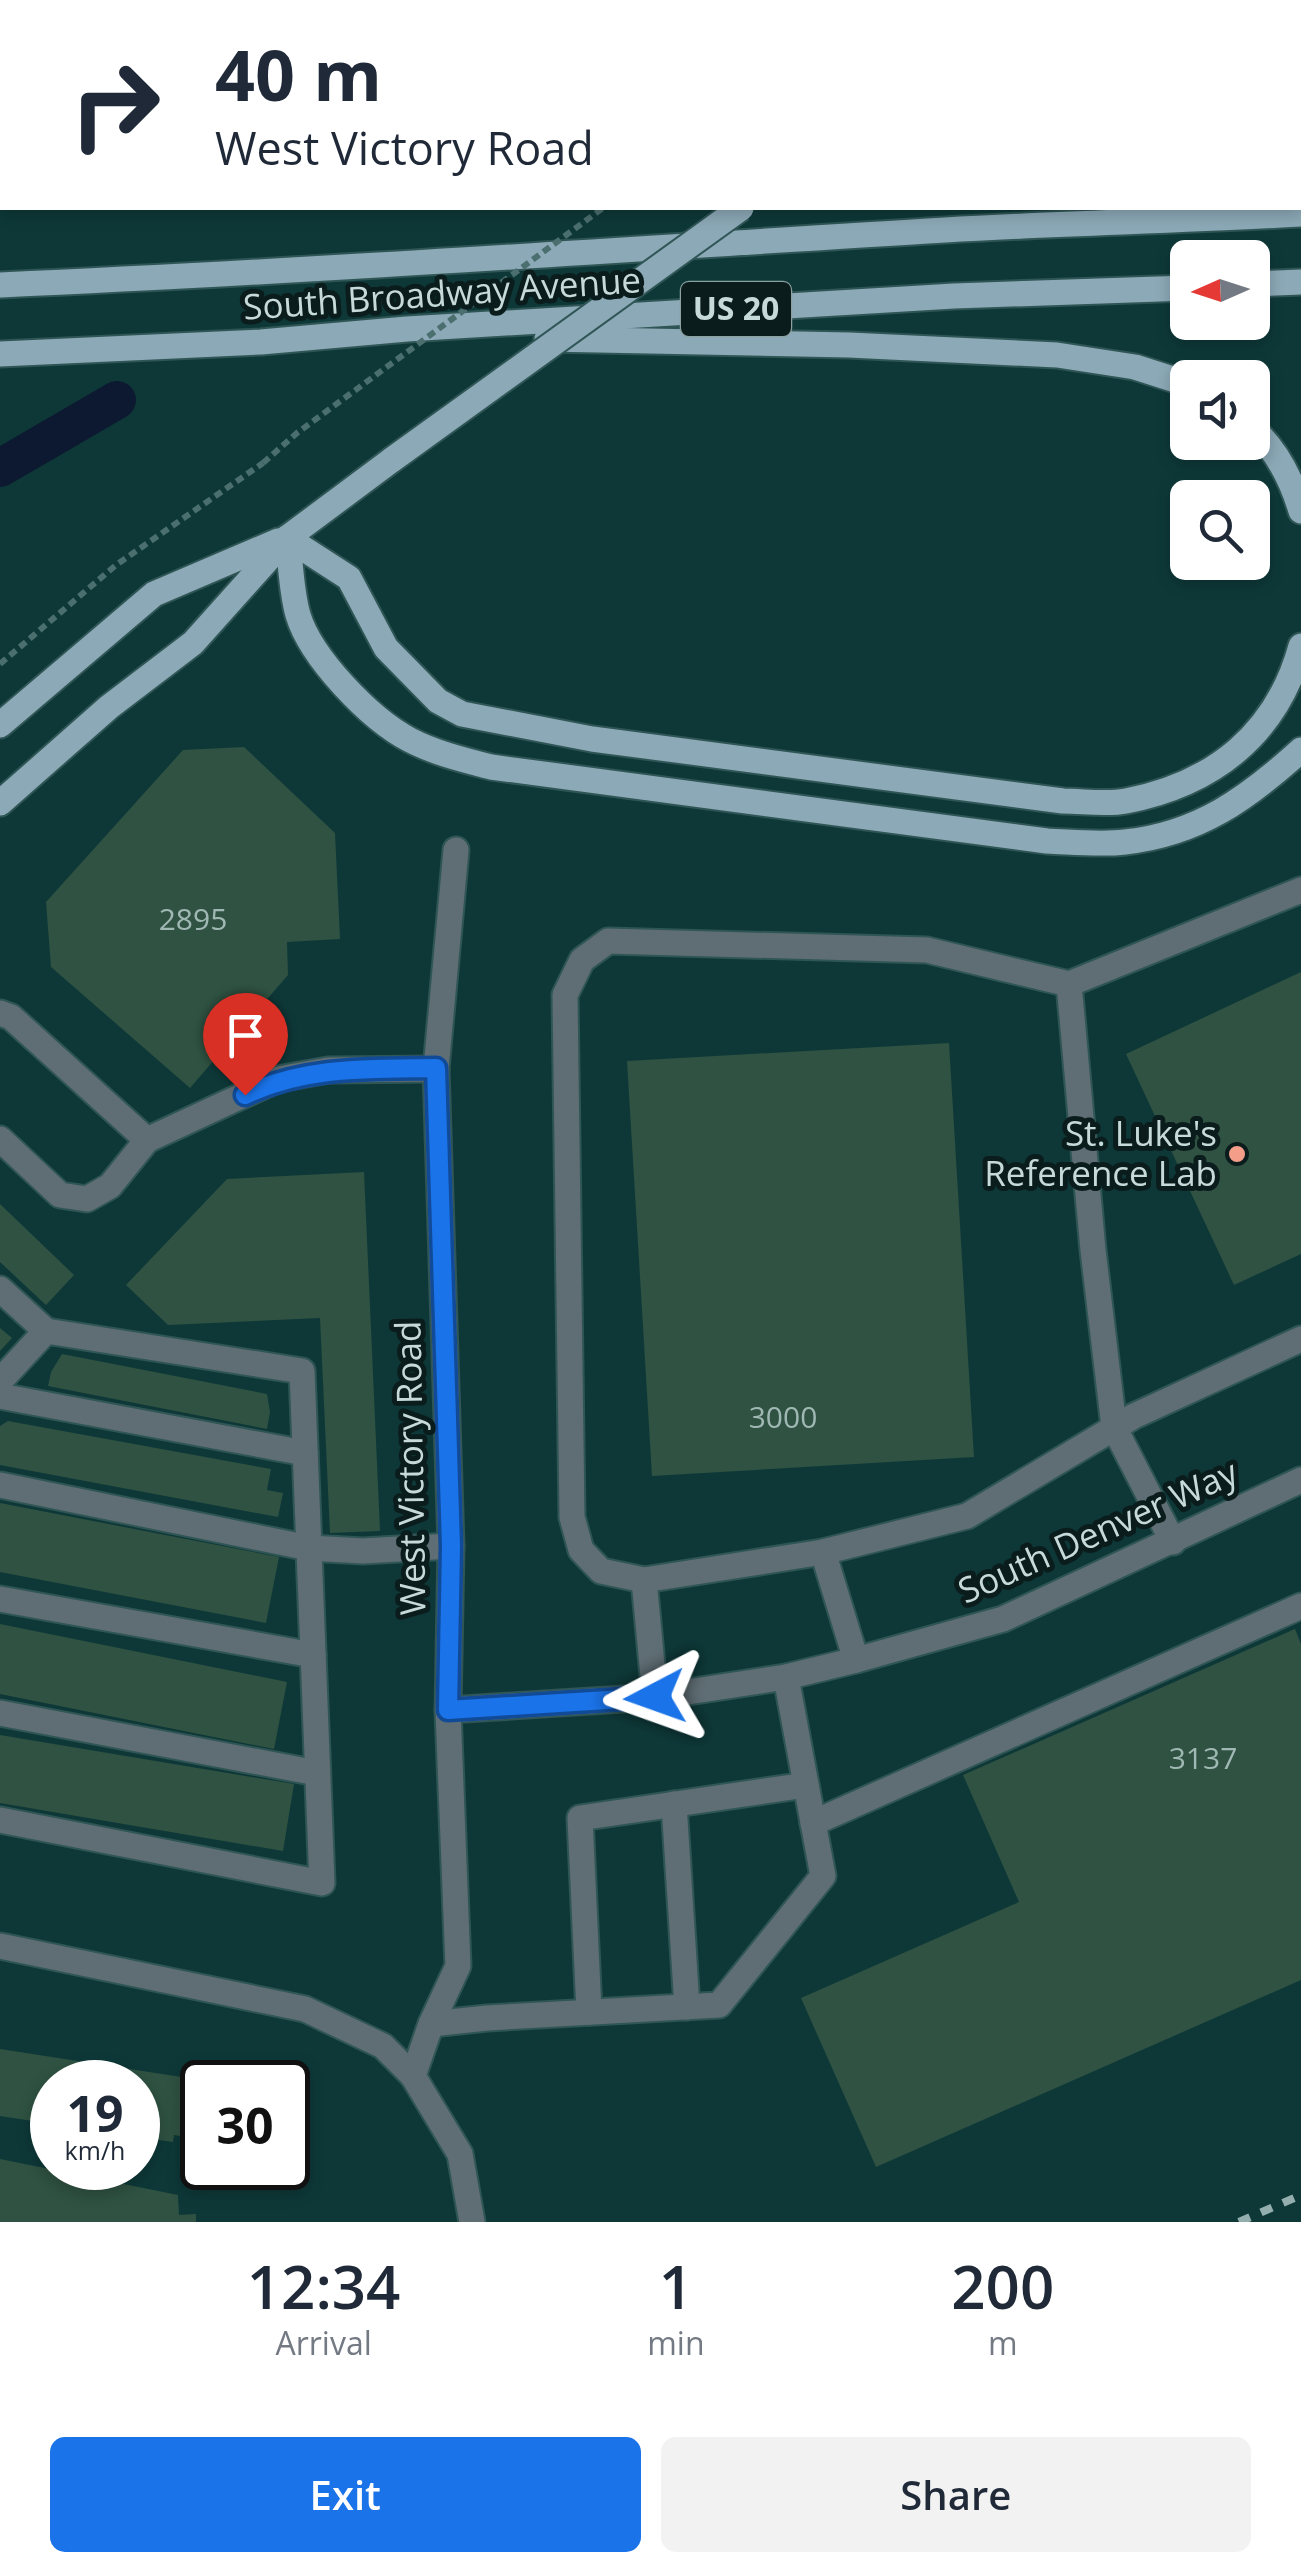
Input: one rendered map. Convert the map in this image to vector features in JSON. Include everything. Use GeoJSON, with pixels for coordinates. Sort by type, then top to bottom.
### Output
{"type":"FeatureCollection","features":[{"type":"Feature","properties":{"kind":"main road"},"geometry":{"type":"LineString","coordinates":[[0,803],[110,707],[193,643],[287,538],[738,210]]}},
{"type":"Feature","properties":{"kind":"main road","name":"South Broadway Avenue"},"geometry":{"type":"LineString","coordinates":[[0,286],[279,273],[932,231],[1301,214]]}},
{"type":"Feature","properties":{"kind":"main road"},"geometry":{"type":"LineString","coordinates":[[1270,283],[1301,282]]}},
{"type":"Feature","properties":{"kind":"main road","name":"South Broadway Avenue"},"geometry":{"type":"LineString","coordinates":[[0,354],[261,342],[407,328],[954,296],[1170,289]]}},
{"type":"Feature","properties":{"kind":"main road"},"geometry":{"type":"LineString","coordinates":[[407,328],[584,342],[848,344],[1057,355],[1135,367],[1170,378]]}},
{"type":"Feature","properties":{"kind":"main road"},"geometry":{"type":"LineString","coordinates":[[1270,449],[1292,482],[1301,511]]}},
{"type":"Feature","properties":{"kind":"main road"},"geometry":{"type":"LineString","coordinates":[[287,538],[349,578],[386,648],[438,701],[462,714],[592,739],[1063,801],[1123,802],[1179,786],[1227,762],[1266,724],[1296,666],[1301,646]]}},
{"type":"Feature","properties":{"kind":"main road"},"geometry":{"type":"LineString","coordinates":[[0,725],[154,594],[287,538]]}},
{"type":"Feature","properties":{"kind":"main road"},"geometry":{"type":"LineString","coordinates":[[287,538],[298,616],[322,658],[344,685],[390,728],[413,742],[491,768],[1047,841],[1125,842],[1198,826],[1257,790],[1301,750]]}},
{"type":"Feature","properties":{"kind":"street","name":"West Victory Road"},"geometry":{"type":"LineString","coordinates":[[413,2076],[431,2024],[458,1966],[448,1710],[451,1546],[436,1068],[456,850]]}},
{"type":"Feature","properties":{"kind":"street"},"geometry":{"type":"LineString","coordinates":[[1301,890],[1069,984],[927,950],[608,940],[582,960],[565,995],[572,1518],[581,1550],[601,1572],[644,1580],[823,1552],[968,1516],[1114,1427],[1301,1338]]}},
{"type":"Feature","properties":{"kind":"street"},"geometry":{"type":"LineString","coordinates":[[1069,984],[1093,1250],[1114,1427],[1172,1542]]}},
{"type":"Feature","properties":{"kind":"street"},"geometry":{"type":"LineString","coordinates":[[0,1012],[11,1017],[147,1140]]}},
{"type":"Feature","properties":{"kind":"street"},"geometry":{"type":"LineString","coordinates":[[0,1140],[60,1195],[87,1199],[110,1186],[147,1140],[278,1080],[328,1070],[436,1068]]}},
{"type":"Feature","properties":{"kind":"street"},"geometry":{"type":"LineString","coordinates":[[0,1289],[46,1331],[302,1371],[322,1883],[0,1820]]}},
{"type":"Feature","properties":{"kind":"street"},"geometry":{"type":"LineString","coordinates":[[0,1381],[46,1331]]}},
{"type":"Feature","properties":{"kind":"street"},"geometry":{"type":"LineString","coordinates":[[0,1396],[305,1453]]}},
{"type":"Feature","properties":{"kind":"street","name":"South Denver Way"},"geometry":{"type":"LineString","coordinates":[[448,1710],[655,1697],[786,1677],[856,1660],[1002,1619],[1301,1480]]}},
{"type":"Feature","properties":{"kind":"street"},"geometry":{"type":"LineString","coordinates":[[0,1485],[309,1548],[363,1551],[451,1546]]}},
{"type":"Feature","properties":{"kind":"street"},"geometry":{"type":"LineString","coordinates":[[823,1552],[856,1660]]}},
{"type":"Feature","properties":{"kind":"street"},"geometry":{"type":"LineString","coordinates":[[644,1580],[655,1697]]}},
{"type":"Feature","properties":{"kind":"street"},"geometry":{"type":"LineString","coordinates":[[0,1599],[313,1655]]}},
{"type":"Feature","properties":{"kind":"street"},"geometry":{"type":"LineString","coordinates":[[813,1822],[1301,1606]]}},
{"type":"Feature","properties":{"kind":"street"},"geometry":{"type":"LineString","coordinates":[[431,2024],[718,2005],[823,1876],[786,1677]]}},
{"type":"Feature","properties":{"kind":"street"},"geometry":{"type":"LineString","coordinates":[[0,1712],[318,1773]]}},
{"type":"Feature","properties":{"kind":"street"},"geometry":{"type":"LineString","coordinates":[[589,2012],[580,1818],[806,1785]]}},
{"type":"Feature","properties":{"kind":"street"},"geometry":{"type":"LineString","coordinates":[[674,1804],[686,2007]]}},
{"type":"Feature","properties":{"kind":"street"},"geometry":{"type":"LineString","coordinates":[[0,1946],[305,2009],[383,2046],[413,2076],[460,2154],[472,2222]]}},
{"type":"Feature","properties":{"kind":"path"},"geometry":{"type":"LineString","coordinates":[[0,664],[126,558],[263,462],[297,432],[601,210]]}},
{"type":"Feature","properties":{"kind":"path"},"geometry":{"type":"LineString","coordinates":[[126,558],[137,572]]}},
{"type":"Feature","properties":{"kind":"building"},"geometry":{"type":"Polygon","coordinates":[[[244,747],[335,833],[340,939],[287,942],[288,975],[190,1088],[51,967],[46,902],[183,750],[244,747]]]}},
{"type":"Feature","properties":{"kind":"building","name":"St. Luke's Reference Lab"},"geometry":{"type":"Polygon","coordinates":[[[1301,972],[1301,1254],[1234,1285],[1126,1054],[1301,972]]]}},
{"type":"Feature","properties":{"kind":"building"},"geometry":{"type":"Polygon","coordinates":[[[949,1043],[974,1457],[652,1476],[627,1061],[949,1043]]]}},
{"type":"Feature","properties":{"kind":"building"},"geometry":{"type":"Polygon","coordinates":[[[364,1172],[380,1531],[330,1533],[320,1318],[168,1325],[126,1285],[227,1179],[364,1172]]]}},
{"type":"Feature","properties":{"kind":"building"},"geometry":{"type":"Polygon","coordinates":[[[0,1204],[74,1275],[46,1305],[0,1262],[0,1204]]]}},
{"type":"Feature","properties":{"kind":"building"},"geometry":{"type":"Polygon","coordinates":[[[0,1328],[12,1338],[0,1351],[0,1328]]]}},
{"type":"Feature","properties":{"kind":"building"},"geometry":{"type":"Polygon","coordinates":[[[62,1354],[267,1394],[267,1429],[48,1386],[62,1354]]]}},
{"type":"Feature","properties":{"kind":"building"},"geometry":{"type":"Polygon","coordinates":[[[8,1421],[271,1469],[267,1490],[283,1493],[278,1517],[0,1465],[0,1426],[8,1421]]]}},
{"type":"Feature","properties":{"kind":"building"},"geometry":{"type":"Polygon","coordinates":[[[0,1503],[279,1557],[266,1623],[0,1572],[0,1503]]]}},
{"type":"Feature","properties":{"kind":"building"},"geometry":{"type":"Polygon","coordinates":[[[0,1624],[287,1682],[274,1749],[0,1694],[0,1624]]]}},
{"type":"Feature","properties":{"kind":"building"},"geometry":{"type":"Polygon","coordinates":[[[1295,1629],[1301,1644],[1301,1980],[876,2167],[801,1998],[1019,1902],[963,1775],[1295,1629]]]}},
{"type":"Feature","properties":{"kind":"building"},"geometry":{"type":"Polygon","coordinates":[[[0,1735],[294,1784],[283,1851],[0,1803],[0,1735]]]}},
{"type":"Feature","properties":{"kind":"building"},"geometry":{"type":"Polygon","coordinates":[[[0,2049],[71,2060],[30,2060],[30,2121],[0,2116],[0,2049]]]}},
{"type":"Feature","properties":{"kind":"building"},"geometry":{"type":"Polygon","coordinates":[[[160,2074],[180,2077],[180,2136],[174,2135],[173,2142],[160,2140],[160,2074]]]}},
{"type":"Feature","properties":{"kind":"building"},"geometry":{"type":"Polygon","coordinates":[[[0,2159],[30,2165],[30,2190],[153,2190],[178,2195],[179,2215],[196,2214],[196,2222],[0,2222],[0,2159]]]}},
{"type":"Feature","properties":{"kind":"waterway"},"geometry":{"type":"LineString","coordinates":[[0,468],[117,400]]}},
{"type":"Feature","properties":{"kind":"railway"},"geometry":{"type":"LineString","coordinates":[[1239,2222],[1301,2195]]}},
{"type":"Feature","properties":{"kind":"place","name":"St. Luke's Reference Lab"},"geometry":{"type":"Point","coordinates":[1237,1154]}},
{"type":"Feature","properties":{"kind":"route"},"geometry":{"type":"LineString","coordinates":[[245,1095],[278,1080],[328,1070],[436,1068],[451,1546],[448,1710],[655,1697]]}}]}
